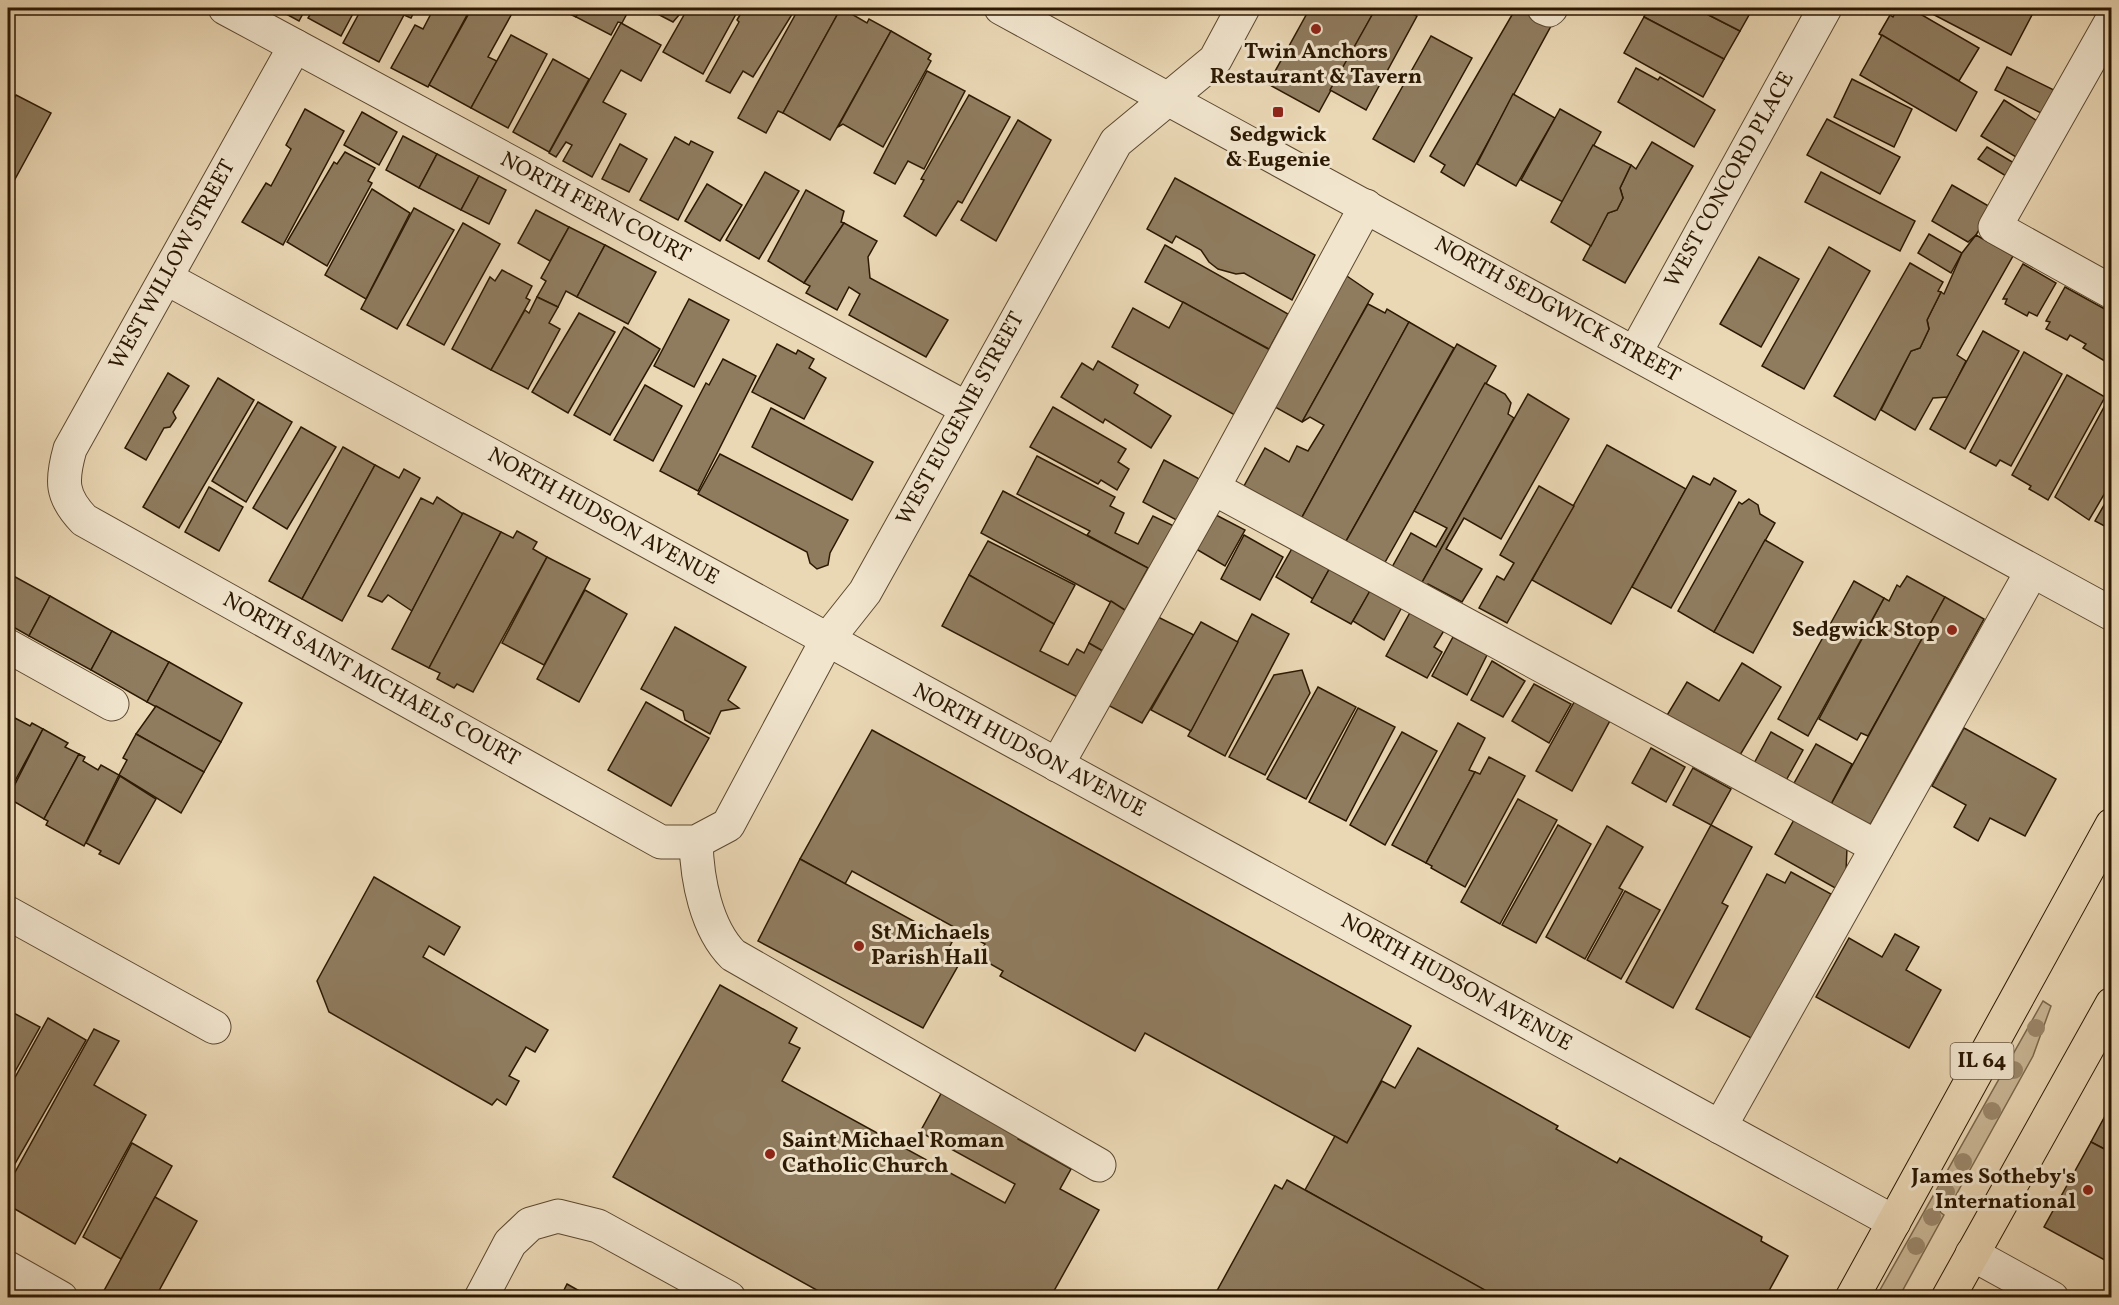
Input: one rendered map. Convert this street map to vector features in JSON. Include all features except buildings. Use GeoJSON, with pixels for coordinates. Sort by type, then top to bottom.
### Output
{"type":"FeatureCollection","features":[{"type":"Feature","properties":{"kind":"main road","name":"IL 64"},"geometry":{"type":"LineString","coordinates":[[1852,1298],[2112,825]]}},
{"type":"Feature","properties":{"kind":"main road"},"geometry":{"type":"LineString","coordinates":[[1948,1298],[2112,1004]]}},
{"type":"Feature","properties":{"kind":"street","name":"NORTH FERN COURT"},"geometry":{"type":"LineString","coordinates":[[225,8],[966,408]]}},
{"type":"Feature","properties":{"kind":"street","name":"NORTH SEDGWICK STREET"},"geometry":{"type":"LineString","coordinates":[[1001,8],[2112,614]]}},
{"type":"Feature","properties":{"kind":"street","name":"WEST EUGENIE STREET"},"geometry":{"type":"LineString","coordinates":[[696,842],[728,825],[827,640],[865,592],[1116,142],[1215,60],[1243,8]]}},
{"type":"Feature","properties":{"kind":"street"},"geometry":{"type":"LineString","coordinates":[[1544,8],[1549,10],[1551,8]]}},
{"type":"Feature","properties":{"kind":"street","name":"WEST CONCORD PLACE"},"geometry":{"type":"LineString","coordinates":[[1635,353],[1825,8]]}},
{"type":"Feature","properties":{"kind":"street"},"geometry":{"type":"LineString","coordinates":[[2112,20],[1995,227],[2112,292]]}},
{"type":"Feature","properties":{"kind":"street","name":"WEST WILLOW STREET"},"geometry":{"type":"LineString","coordinates":[[64,489],[64,471],[70,449],[295,45]]}},
{"type":"Feature","properties":{"kind":"street"},"geometry":{"type":"LineString","coordinates":[[1057,765],[1213,488],[1366,206]]}},
{"type":"Feature","properties":{"kind":"street","name":"NORTH HUDSON AVENUE"},"geometry":{"type":"LineString","coordinates":[[166,278],[1894,1222]]}},
{"type":"Feature","properties":{"kind":"street"},"geometry":{"type":"LineString","coordinates":[[1213,488],[1877,847]]}},
{"type":"Feature","properties":{"kind":"street","name":"NORTH SAINT MICHAELS COURT"},"geometry":{"type":"LineString","coordinates":[[64,489],[71,507],[84,520],[661,842],[696,842]]}},
{"type":"Feature","properties":{"kind":"street"},"geometry":{"type":"LineString","coordinates":[[1719,1127],[2032,571]]}},
{"type":"Feature","properties":{"kind":"street"},"geometry":{"type":"LineString","coordinates":[[8,646],[112,704]]}},
{"type":"Feature","properties":{"kind":"street"},"geometry":{"type":"LineString","coordinates":[[696,842],[697,872],[715,927],[719,939],[733,955],[1099,1165]]}},
{"type":"Feature","properties":{"kind":"street"},"geometry":{"type":"LineString","coordinates":[[8,913],[214,1027]]}},
{"type":"Feature","properties":{"kind":"street"},"geometry":{"type":"LineString","coordinates":[[481,1298],[510,1243],[530,1224],[558,1216],[598,1226],[729,1298]]}},
{"type":"Feature","properties":{"kind":"street"},"geometry":{"type":"LineString","coordinates":[[1972,1254],[2052,1298]]}},
{"type":"Feature","properties":{"kind":"street"},"geometry":{"type":"LineString","coordinates":[[8,1268],[61,1298]]}},
{"type":"Feature","properties":{"kind":"shaded area"},"geometry":{"type":"Polygon","coordinates":[[[2043,1001],[2051,1006],[2033,1056],[1951,1204],[1946,1201],[1940,1212],[1944,1215],[1899,1297],[1876,1297],[2043,1001]]]}},
{"type":"Feature","properties":{"kind":"place","name":"Twin Anchors Restaurant & Tavern"},"geometry":{"type":"Point","coordinates":[1316,29]}},
{"type":"Feature","properties":{"kind":"place","name":"Sedgwick & Eugenie"},"geometry":{"type":"Point","coordinates":[1278,112]}},
{"type":"Feature","properties":{"kind":"place","name":"Sedgwick Stop"},"geometry":{"type":"Point","coordinates":[1952,630]}},
{"type":"Feature","properties":{"kind":"place","name":"St Michaels Parish Hall"},"geometry":{"type":"Point","coordinates":[859,946]}},
{"type":"Feature","properties":{"kind":"place","name":"Saint Michael Roman Catholic Church"},"geometry":{"type":"Point","coordinates":[770,1154]}},
{"type":"Feature","properties":{"kind":"place","name":"James Sotheby's International"},"geometry":{"type":"Point","coordinates":[2088,1190]}}]}
